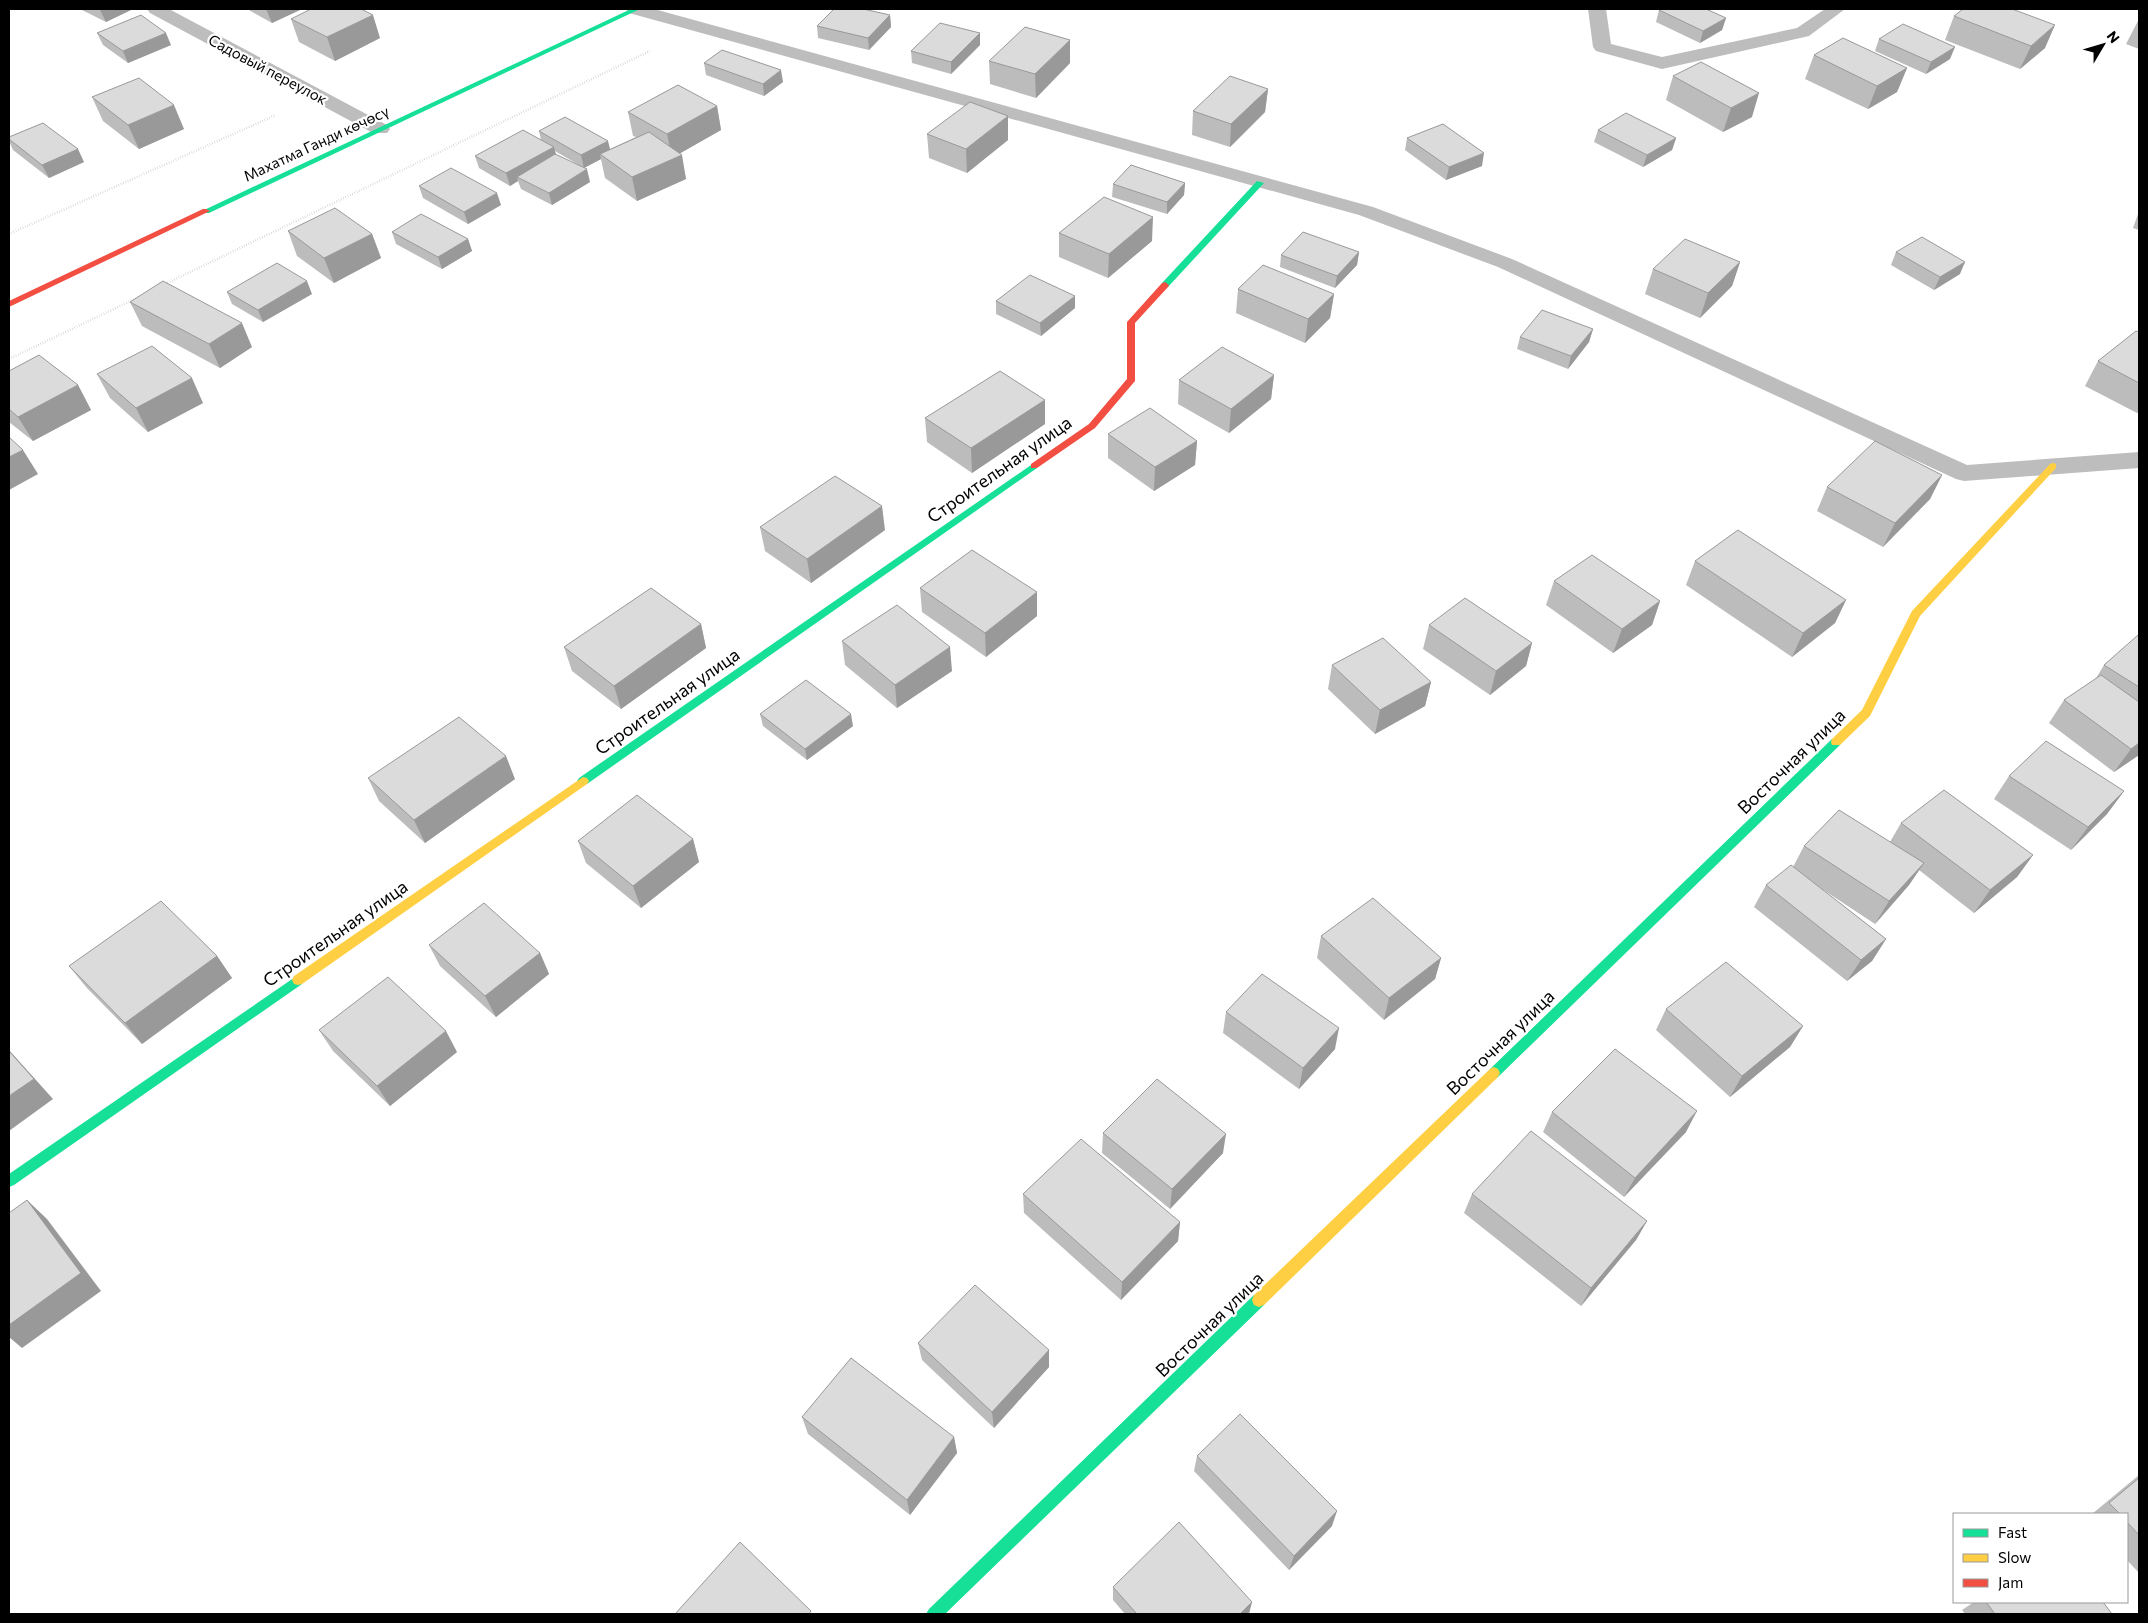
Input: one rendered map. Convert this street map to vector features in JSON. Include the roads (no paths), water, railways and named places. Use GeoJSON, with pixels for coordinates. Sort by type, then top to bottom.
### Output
{"type":"FeatureCollection","features":[{"type":"Feature","properties":{"kind":"street","name":"Садовый переулок"},"geometry":{"type":"LineString","coordinates":[[156,9],[380,129]]}},
{"type":"Feature","properties":{"kind":"street"},"geometry":{"type":"LineString","coordinates":[[635,9],[1366,211],[1505,264],[1964,473],[2139,460]]}},
{"type":"Feature","properties":{"kind":"street","name":"Махатма Ганди көчөсү"},"geometry":{"type":"LineString","coordinates":[[9,304],[635,9]]}},
{"type":"Feature","properties":{"kind":"street"},"geometry":{"type":"LineString","coordinates":[[1597,9],[1602,47],[1662,63],[1803,32],[1836,9]]}},
{"type":"Feature","properties":{"kind":"street","name":"Строительная улица"},"geometry":{"type":"LineString","coordinates":[[9,1181],[1092,426],[1132,379],[1131,322],[1260,183]]}},
{"type":"Feature","properties":{"kind":"street","name":"Восточная улица"},"geometry":{"type":"LineString","coordinates":[[934,1614],[1866,713],[1916,614],[2053,466]]}}]}
